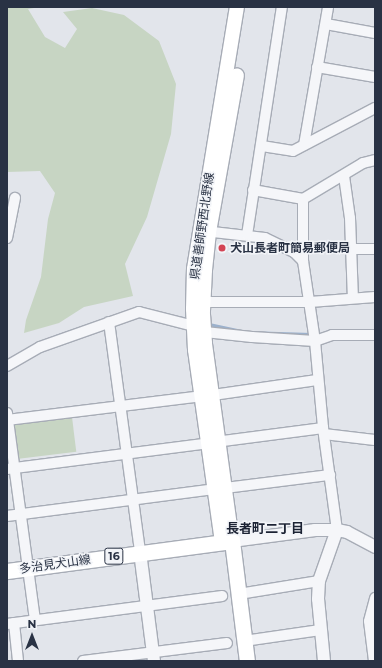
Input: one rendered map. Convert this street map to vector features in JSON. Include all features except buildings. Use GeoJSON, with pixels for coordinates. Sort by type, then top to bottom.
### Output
{"type":"FeatureCollection","features":[{"type":"Feature","properties":{"kind":"main road","name":"県道善師野西北野線"},"geometry":{"type":"LineString","coordinates":[[205,231],[237,7]]}},
{"type":"Feature","properties":{"kind":"main road","name":"県道善師野西北野線"},"geometry":{"type":"LineString","coordinates":[[227,541],[225,488],[213,395],[199,324],[194,269],[205,231],[247,7]]}},
{"type":"Feature","properties":{"kind":"main road","name":"県道善師野西北野線"},"geometry":{"type":"LineString","coordinates":[[199,324],[195,350],[227,541]]}},
{"type":"Feature","properties":{"kind":"main road","name":"多治見犬山線"},"geometry":{"type":"LineString","coordinates":[[7,571],[227,541]]}},
{"type":"Feature","properties":{"kind":"main road"},"geometry":{"type":"LineString","coordinates":[[227,541],[238,661]]}},
{"type":"Feature","properties":{"kind":"main road"},"geometry":{"type":"LineString","coordinates":[[227,541],[247,661]]}},
{"type":"Feature","properties":{"kind":"street"},"geometry":{"type":"LineString","coordinates":[[247,235],[253,190],[262,146],[282,7]]}},
{"type":"Feature","properties":{"kind":"street"},"geometry":{"type":"LineString","coordinates":[[304,145],[328,7]]}},
{"type":"Feature","properties":{"kind":"street"},"geometry":{"type":"LineString","coordinates":[[326,24],[375,33]]}},
{"type":"Feature","properties":{"kind":"street"},"geometry":{"type":"LineString","coordinates":[[317,67],[375,77]]}},
{"type":"Feature","properties":{"kind":"street"},"geometry":{"type":"LineString","coordinates":[[262,146],[293,151],[375,108]]}},
{"type":"Feature","properties":{"kind":"street"},"geometry":{"type":"LineString","coordinates":[[253,190],[303,199],[344,176],[363,163],[375,160]]}},
{"type":"Feature","properties":{"kind":"street"},"geometry":{"type":"LineString","coordinates":[[344,176],[350,218],[353,298]]}},
{"type":"Feature","properties":{"kind":"street"},"geometry":{"type":"LineString","coordinates":[[7,238],[9,215],[15,198]]}},
{"type":"Feature","properties":{"kind":"street"},"geometry":{"type":"LineString","coordinates":[[303,199],[303,261],[314,328],[317,380],[337,530],[319,581],[318,599],[324,661]]}},
{"type":"Feature","properties":{"kind":"street"},"geometry":{"type":"LineString","coordinates":[[205,231],[265,238],[294,252],[303,261]]}},
{"type":"Feature","properties":{"kind":"street"},"geometry":{"type":"LineString","coordinates":[[351,249],[375,249]]}},
{"type":"Feature","properties":{"kind":"street"},"geometry":{"type":"LineString","coordinates":[[206,302],[310,302],[375,297]]}},
{"type":"Feature","properties":{"kind":"street"},"geometry":{"type":"LineString","coordinates":[[7,366],[40,347],[139,312],[199,324],[252,337],[315,341],[332,335],[375,335]]}},
{"type":"Feature","properties":{"kind":"street"},"geometry":{"type":"LineString","coordinates":[[109,322],[153,656]]}},
{"type":"Feature","properties":{"kind":"street"},"geometry":{"type":"LineString","coordinates":[[213,395],[317,380]]}},
{"type":"Feature","properties":{"kind":"street"},"geometry":{"type":"LineString","coordinates":[[35,620],[20,514],[11,468],[7,418],[195,397]]}},
{"type":"Feature","properties":{"kind":"street"},"geometry":{"type":"LineString","coordinates":[[223,442],[323,431],[375,440]]}},
{"type":"Feature","properties":{"kind":"street"},"geometry":{"type":"LineString","coordinates":[[11,468],[201,444]]}},
{"type":"Feature","properties":{"kind":"street"},"geometry":{"type":"LineString","coordinates":[[225,488],[330,475]]}},
{"type":"Feature","properties":{"kind":"street"},"geometry":{"type":"LineString","coordinates":[[7,516],[208,490]]}},
{"type":"Feature","properties":{"kind":"street"},"geometry":{"type":"LineString","coordinates":[[227,541],[315,530],[337,530],[347,532],[375,547]]}},
{"type":"Feature","properties":{"kind":"street"},"geometry":{"type":"LineString","coordinates":[[245,593],[319,581]]}},
{"type":"Feature","properties":{"kind":"street"},"geometry":{"type":"LineString","coordinates":[[18,661],[10,624],[222,596]]}},
{"type":"Feature","properties":{"kind":"street"},"geometry":{"type":"LineString","coordinates":[[374,661],[369,621],[375,598]]}},
{"type":"Feature","properties":{"kind":"street"},"geometry":{"type":"LineString","coordinates":[[251,640],[320,630]]}},
{"type":"Feature","properties":{"kind":"street"},"geometry":{"type":"LineString","coordinates":[[83,661],[153,656],[227,643]]}},
{"type":"Feature","properties":{"kind":"green space"},"geometry":{"type":"Polygon","coordinates":[[[7,7],[40,7],[28,9],[45,37],[65,48],[77,29],[63,12],[92,8],[124,15],[159,41],[176,84],[171,134],[147,217],[125,264],[133,296],[84,307],[59,323],[24,333],[26,320],[41,277],[48,219],[55,193],[40,171],[7,172],[7,7]]]}},
{"type":"Feature","properties":{"kind":"green space"},"geometry":{"type":"Polygon","coordinates":[[[72,417],[76,452],[15,459],[10,425],[72,417]]]}},
{"type":"Feature","properties":{"kind":"waterway"},"geometry":{"type":"LineString","coordinates":[[56,336],[134,309]]}},
{"type":"Feature","properties":{"kind":"waterway"},"geometry":{"type":"LineString","coordinates":[[178,317],[189,319]]}},
{"type":"Feature","properties":{"kind":"waterway"},"geometry":{"type":"LineString","coordinates":[[209,324],[241,331]]}},
{"type":"Feature","properties":{"kind":"waterway"},"geometry":{"type":"LineString","coordinates":[[248,332],[311,334]]}},
{"type":"Feature","properties":{"kind":"place","name":"犬山長者町簡易郵便局"},"geometry":{"type":"Point","coordinates":[222,248]}},
{"type":"Feature","properties":{"kind":"district","name":"長者町二丁目"},"geometry":{"type":"Point","coordinates":[265,528]}}]}
